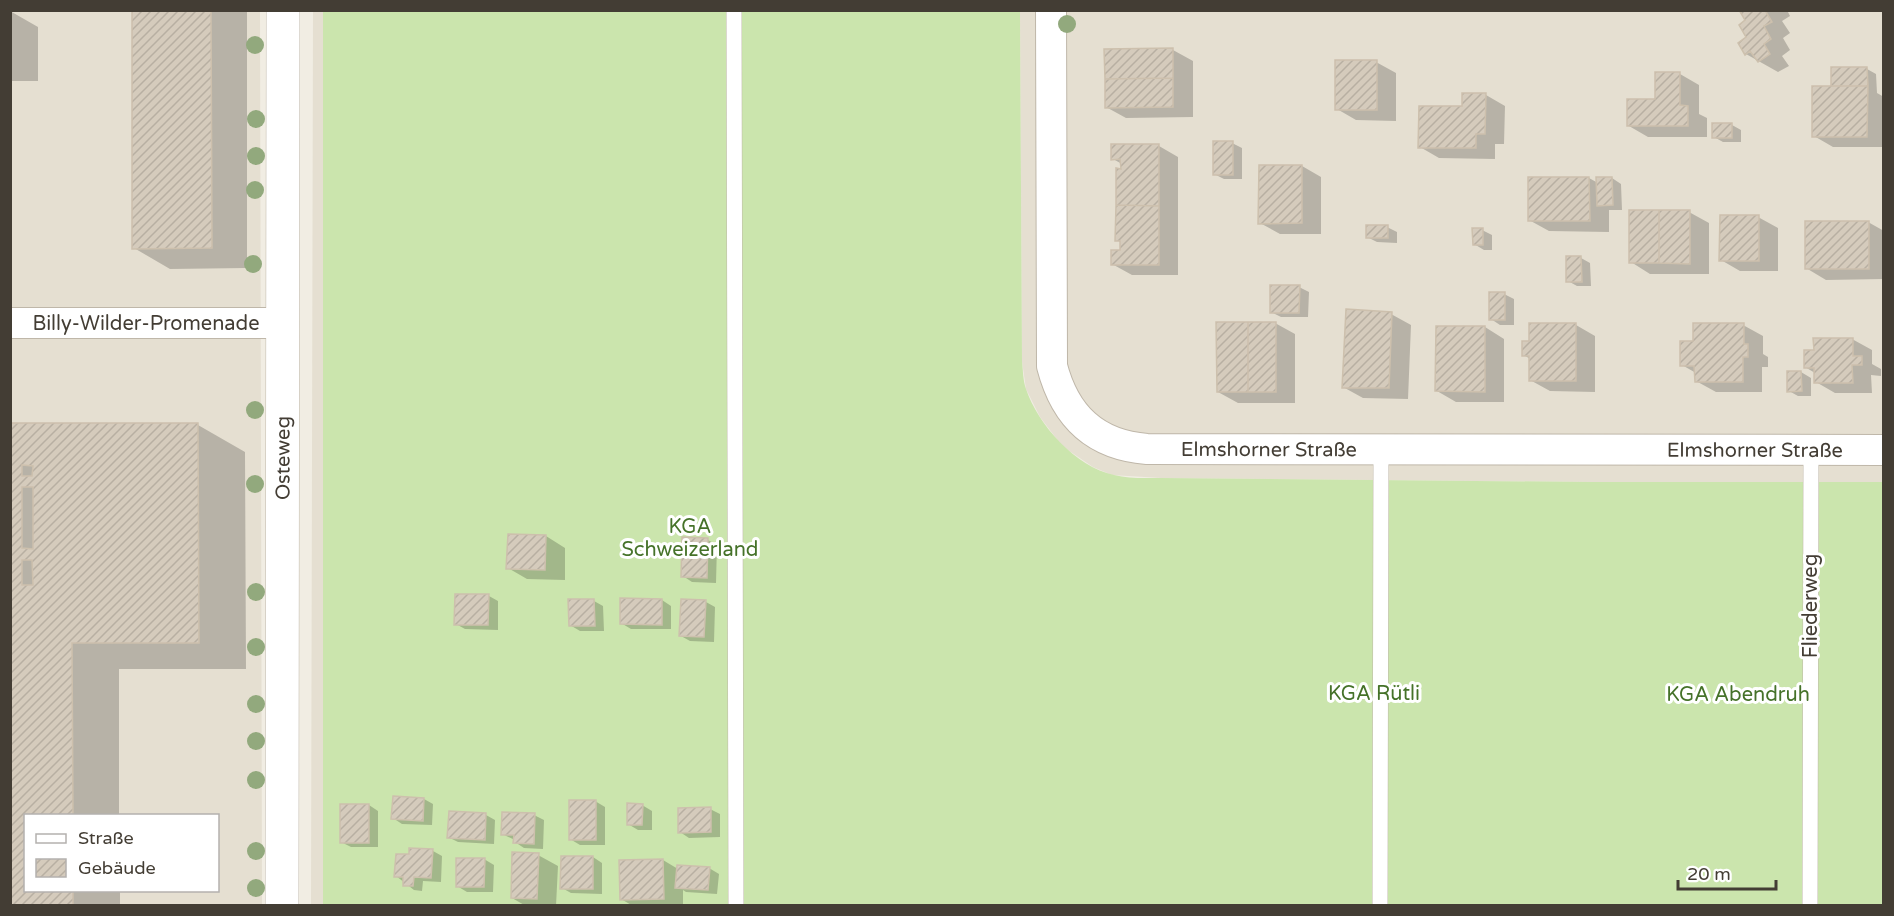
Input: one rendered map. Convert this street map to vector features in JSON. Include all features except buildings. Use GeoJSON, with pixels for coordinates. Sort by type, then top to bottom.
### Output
{"type":"FeatureCollection","features":[{"type":"Feature","properties":{"kind":"street","name":"Osteweg"},"geometry":{"type":"LineString","coordinates":[[282,906],[283,10]]}},
{"type":"Feature","properties":{"kind":"street","name":"Elmshorner Straße"},"geometry":{"type":"LineString","coordinates":[[1050,10],[1052,366],[1057,385],[1074,414],[1102,438],[1135,448],[1884,450]]}},
{"type":"Feature","properties":{"kind":"street","name":"Billy-Wilder-Promenade"},"geometry":{"type":"LineString","coordinates":[[10,323],[283,323]]}},
{"type":"Feature","properties":{"kind":"lane"},"geometry":{"type":"LineString","coordinates":[[734,10],[736,906]]}},
{"type":"Feature","properties":{"kind":"lane"},"geometry":{"type":"LineString","coordinates":[[1380,906],[1381,449]]}},
{"type":"Feature","properties":{"kind":"lane","name":"Fliederweg"},"geometry":{"type":"LineString","coordinates":[[1810,906],[1811,450]]}},
{"type":"Feature","properties":{"kind":"shaded area"},"geometry":{"type":"Polygon","coordinates":[[[323,10],[323,905],[311,906],[313,11],[323,10]]]}},
{"type":"Feature","properties":{"kind":"shaded area"},"geometry":{"type":"Polygon","coordinates":[[[10,11],[260,11],[262,905],[11,905],[10,11]]]}},
{"type":"Feature","properties":{"kind":"shaded area"},"geometry":{"type":"Polygon","coordinates":[[[1020,11],[1036,11],[1036,350],[1039,374],[1046,396],[1061,421],[1093,449],[1125,461],[1145,464],[1883,465],[1883,482],[1161,478],[1112,475],[1093,467],[1062,446],[1040,417],[1026,389],[1022,361],[1020,11]]]}},
{"type":"Feature","properties":{"kind":"shaded area"},"geometry":{"type":"Polygon","coordinates":[[[1065,11],[1883,11],[1883,436],[1150,435],[1124,431],[1104,421],[1086,406],[1072,383],[1066,359],[1065,11]]]}},
{"type":"Feature","properties":{"kind":"green space","name":"KGA Schweizerland"},"geometry":{"type":"Polygon","coordinates":[[[323,11],[1020,11],[1024,383],[1039,416],[1060,442],[1086,463],[1114,475],[1143,478],[1883,482],[1883,905],[323,905],[323,11]]]}},
{"type":"Feature","properties":{"kind":"park label","name":"KGA Rütli"},"geometry":{"type":"Point","coordinates":[1374,693]}},
{"type":"Feature","properties":{"kind":"park label","name":"KGA Abendruh"},"geometry":{"type":"Point","coordinates":[1738,694]}}]}
